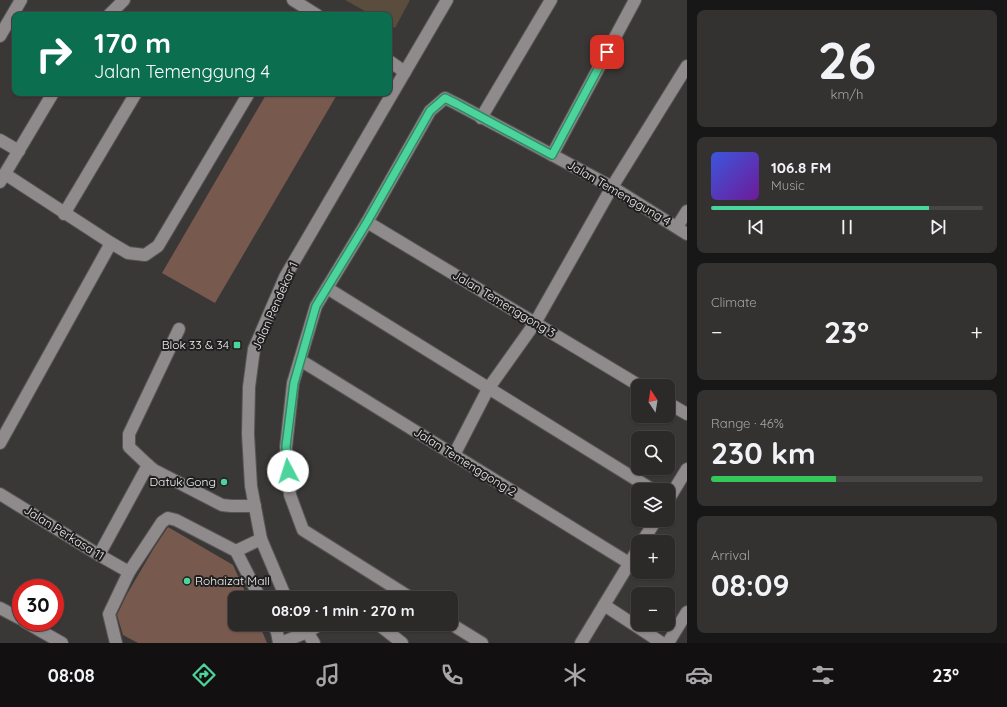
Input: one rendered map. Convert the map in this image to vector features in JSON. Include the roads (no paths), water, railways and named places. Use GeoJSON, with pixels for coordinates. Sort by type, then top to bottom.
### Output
{"type":"FeatureCollection","features":[{"type":"Feature","properties":{"kind":"street"},"geometry":{"type":"LineString","coordinates":[[14,12],[21,0]]}},
{"type":"Feature","properties":{"kind":"street"},"geometry":{"type":"LineString","coordinates":[[112,12],[124,0]]}},
{"type":"Feature","properties":{"kind":"street"},"geometry":{"type":"LineString","coordinates":[[293,0],[312,12]]}},
{"type":"Feature","properties":{"kind":"street","name":"Jalan Pendekar 1"},"geometry":{"type":"LineString","coordinates":[[392,94],[447,0]]}},
{"type":"Feature","properties":{"kind":"street"},"geometry":{"type":"LineString","coordinates":[[481,118],[551,0]]}},
{"type":"Feature","properties":{"kind":"street"},"geometry":{"type":"LineString","coordinates":[[552,155],[635,0]]}},
{"type":"Feature","properties":{"kind":"street"},"geometry":{"type":"LineString","coordinates":[[0,36],[12,15]]}},
{"type":"Feature","properties":{"kind":"street"},"geometry":{"type":"LineString","coordinates":[[392,63],[405,72]]}},
{"type":"Feature","properties":{"kind":"street"},"geometry":{"type":"LineString","coordinates":[[454,455],[488,389],[535,323],[612,187],[687,66]]}},
{"type":"Feature","properties":{"kind":"street"},"geometry":{"type":"LineString","coordinates":[[51,96],[2,178],[128,253],[145,255],[158,246],[247,96]]}},
{"type":"Feature","properties":{"kind":"street"},"geometry":{"type":"LineString","coordinates":[[64,214],[134,96]]}},
{"type":"Feature","properties":{"kind":"street","name":"Jalan Pendekar 1"},"geometry":{"type":"LineString","coordinates":[[283,591],[261,539],[251,486],[248,434],[250,387],[254,349],[285,277],[391,96]]}},
{"type":"Feature","properties":{"kind":"street","name":"Jalan Temenggung 4"},"geometry":{"type":"LineString","coordinates":[[367,222],[430,111],[445,98],[612,187],[682,230]]}},
{"type":"Feature","properties":{"kind":"street"},"geometry":{"type":"LineString","coordinates":[[0,140],[18,151]]}},
{"type":"Feature","properties":{"kind":"street"},"geometry":{"type":"LineString","coordinates":[[682,230],[687,211]]}},
{"type":"Feature","properties":{"kind":"street"},"geometry":{"type":"LineString","coordinates":[[367,222],[316,306],[300,360],[294,383],[286,446],[290,495],[303,530],[400,591]]}},
{"type":"Feature","properties":{"kind":"street","name":"Jalan Temenggong 3"},"geometry":{"type":"LineString","coordinates":[[367,222],[631,381]]}},
{"type":"Feature","properties":{"kind":"street"},"geometry":{"type":"LineString","coordinates":[[0,443],[111,243]]}},
{"type":"Feature","properties":{"kind":"street"},"geometry":{"type":"LineString","coordinates":[[327,288],[642,483]]}},
{"type":"Feature","properties":{"kind":"street"},"geometry":{"type":"LineString","coordinates":[[179,329],[129,434],[129,447],[154,470],[222,505],[255,506]]}},
{"type":"Feature","properties":{"kind":"street","name":"Jalan Temenggong 2"},"geometry":{"type":"LineString","coordinates":[[300,360],[629,564]]}},
{"type":"Feature","properties":{"kind":"street"},"geometry":{"type":"LineString","coordinates":[[675,407],[687,414]]}},
{"type":"Feature","properties":{"kind":"street"},"geometry":{"type":"LineString","coordinates":[[99,555],[148,465]]}},
{"type":"Feature","properties":{"kind":"street"},"geometry":{"type":"LineString","coordinates":[[675,488],[687,468]]}},
{"type":"Feature","properties":{"kind":"street","name":"Jalan Perkasa 11"},"geometry":{"type":"LineString","coordinates":[[0,494],[129,572]]}},
{"type":"Feature","properties":{"kind":"street"},"geometry":{"type":"LineString","coordinates":[[116,643],[109,614],[129,572],[162,522],[168,518],[176,520],[236,551],[256,591]]}},
{"type":"Feature","properties":{"kind":"street"},"geometry":{"type":"LineString","coordinates":[[236,551],[261,539]]}},
{"type":"Feature","properties":{"kind":"street"},"geometry":{"type":"LineString","coordinates":[[581,643],[631,561]]}},
{"type":"Feature","properties":{"kind":"street"},"geometry":{"type":"LineString","coordinates":[[604,605],[662,643]]}},
{"type":"Feature","properties":{"kind":"street"},"geometry":{"type":"LineString","coordinates":[[0,608],[12,615]]}},
{"type":"Feature","properties":{"kind":"street"},"geometry":{"type":"LineString","coordinates":[[668,643],[687,612]]}},
{"type":"Feature","properties":{"kind":"street"},"geometry":{"type":"LineString","coordinates":[[458,628],[482,643]]}},
{"type":"Feature","properties":{"kind":"street"},"geometry":{"type":"LineString","coordinates":[[36,631],[44,638],[62,643]]}},
{"type":"Feature","properties":{"kind":"street"},"geometry":{"type":"LineString","coordinates":[[276,631],[280,643],[299,631]]}},
{"type":"Feature","properties":{"kind":"street"},"geometry":{"type":"LineString","coordinates":[[306,631],[314,643]]}},
{"type":"Feature","properties":{"kind":"street"},"geometry":{"type":"LineString","coordinates":[[387,631],[402,643]]}},
{"type":"Feature","properties":{"kind":"place","name":"Blok 33 & 34"},"geometry":{"type":"Point","coordinates":[237,345]}},
{"type":"Feature","properties":{"kind":"place","name":"Datuk Gong"},"geometry":{"type":"Point","coordinates":[224,482]}},
{"type":"Feature","properties":{"kind":"place","name":"Rohaizat Mall"},"geometry":{"type":"Point","coordinates":[187,581]}}]}
